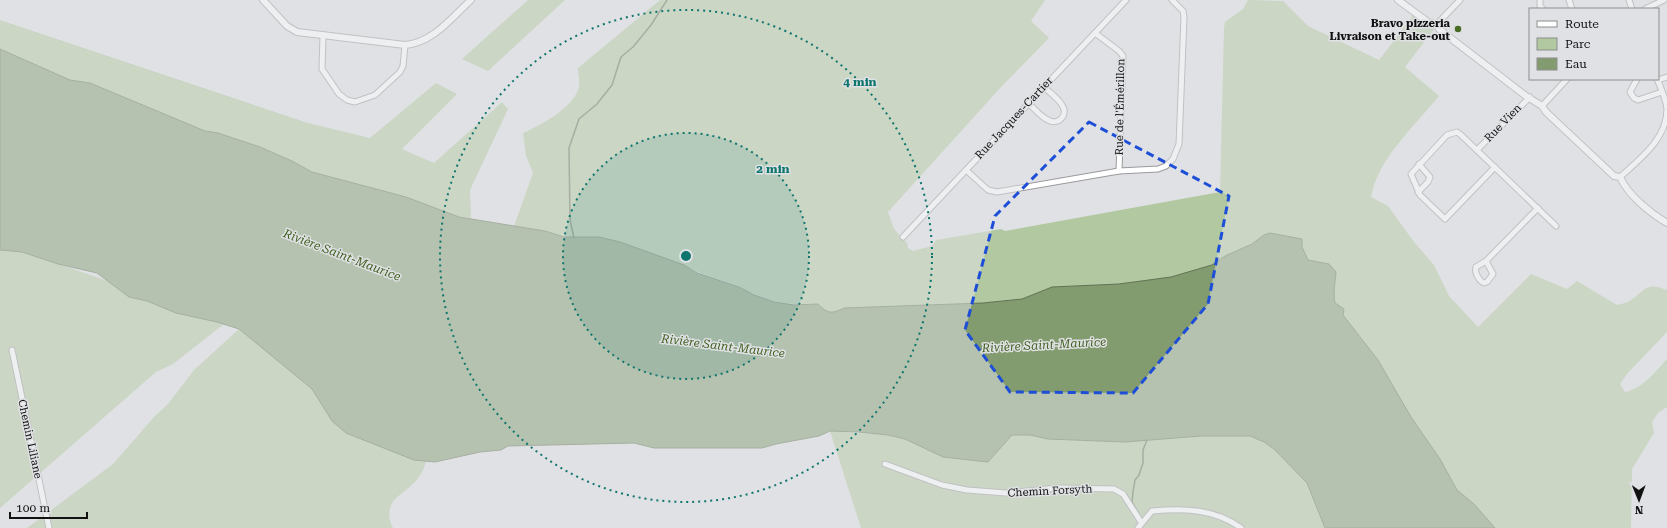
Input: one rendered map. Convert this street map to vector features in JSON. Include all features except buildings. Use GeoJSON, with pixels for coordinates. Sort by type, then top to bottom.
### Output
{"type":"FeatureCollection","features":[{"type":"Feature","properties":{"kind":"street"},"geometry":{"type":"LineString","coordinates":[[263,0],[292,29],[302,33],[405,45],[416,44],[429,38],[471,0]]}},
{"type":"Feature","properties":{"kind":"street","name":"Rue Jacques-Cartier"},"geometry":{"type":"LineString","coordinates":[[903,237],[1126,0]]}},
{"type":"Feature","properties":{"kind":"street"},"geometry":{"type":"LineString","coordinates":[[966,170],[987,189],[995,192],[1119,170],[1158,170],[1171,162],[1177,151],[1184,18],[1183,11],[1172,0]]}},
{"type":"Feature","properties":{"kind":"street"},"geometry":{"type":"LineString","coordinates":[[1398,0],[1428,22],[1436,26],[1542,106],[1546,112],[1614,176],[1620,177]]}},
{"type":"Feature","properties":{"kind":"street"},"geometry":{"type":"LineString","coordinates":[[1436,26],[1460,0]]}},
{"type":"Feature","properties":{"kind":"street"},"geometry":{"type":"LineString","coordinates":[[1647,8],[1664,0]]}},
{"type":"Feature","properties":{"kind":"street","name":"Rue de l'Émérillon"},"geometry":{"type":"LineString","coordinates":[[1095,33],[1119,51],[1123,56],[1119,170]]}},
{"type":"Feature","properties":{"kind":"street"},"geometry":{"type":"LineString","coordinates":[[323,36],[321,60],[323,72],[339,94],[347,100],[355,102],[375,95],[400,72],[403,66],[405,45]]}},
{"type":"Feature","properties":{"kind":"street"},"geometry":{"type":"LineString","coordinates":[[1542,106],[1567,80]]}},
{"type":"Feature","properties":{"kind":"street"},"geometry":{"type":"LineString","coordinates":[[1636,80],[1630,92],[1634,98],[1638,100],[1662,92]]}},
{"type":"Feature","properties":{"kind":"street"},"geometry":{"type":"LineString","coordinates":[[1620,177],[1655,144],[1665,127],[1667,108],[1657,80]]}},
{"type":"Feature","properties":{"kind":"street"},"geometry":{"type":"LineString","coordinates":[[1029,104],[1049,121],[1055,122],[1061,119],[1064,113],[1063,106],[1044,87]]}},
{"type":"Feature","properties":{"kind":"street","name":"Rue Vien"},"geometry":{"type":"LineString","coordinates":[[1477,150],[1530,97]]}},
{"type":"Feature","properties":{"kind":"street"},"geometry":{"type":"LineString","coordinates":[[1495,167],[1445,219],[1418,192],[1411,174],[1419,164],[1452,132],[1459,133],[1495,167],[1538,208],[1556,226]]}},
{"type":"Feature","properties":{"kind":"street"},"geometry":{"type":"LineString","coordinates":[[1418,192],[1428,182],[1430,177],[1419,164]]}},
{"type":"Feature","properties":{"kind":"street"},"geometry":{"type":"LineString","coordinates":[[1620,177],[1624,186],[1655,216],[1667,223]]}},
{"type":"Feature","properties":{"kind":"street"},"geometry":{"type":"LineString","coordinates":[[1486,261],[1538,208]]}},
{"type":"Feature","properties":{"kind":"street","name":"Chemin Liliane"},"geometry":{"type":"LineString","coordinates":[[12,350],[49,528]]}},
{"type":"Feature","properties":{"kind":"street","name":"Chemin Forsyth"},"geometry":{"type":"LineString","coordinates":[[885,464],[942,485],[967,490],[1002,493],[1058,488],[1118,490],[1123,494],[1141,522]]}},
{"type":"Feature","properties":{"kind":"street"},"geometry":{"type":"LineString","coordinates":[[1138,528],[1141,522],[1152,511],[1170,510],[1214,513],[1231,521],[1241,528]]}},
{"type":"Feature","properties":{"kind":"highlighted area"},"geometry":{"type":"Polygon","coordinates":[[[1089,122],[1229,196],[1208,304],[1133,393],[1010,392],[965,330],[995,216],[1089,122]]]}},
{"type":"Feature","properties":{"kind":"green space"},"geometry":{"type":"Polygon","coordinates":[[[528,0],[565,0],[488,71],[462,59],[528,0]]]}},
{"type":"Feature","properties":{"kind":"green space"},"geometry":{"type":"Polygon","coordinates":[[[660,0],[1045,0],[1031,21],[1049,38],[1002,86],[888,212],[894,229],[907,243],[908,248],[913,251],[932,246],[936,240],[1001,229],[1005,231],[1220,192],[1224,28],[1225,22],[1243,9],[1248,0],[1283,1],[1308,26],[1379,60],[1415,13],[1435,28],[1405,67],[1439,96],[1389,156],[1381,169],[1371,197],[1388,206],[1414,242],[1434,265],[1449,296],[1478,327],[1531,274],[1567,289],[1577,281],[1617,305],[1629,301],[1647,288],[1655,287],[1667,290],[1667,332],[1627,374],[1620,384],[1625,392],[1637,387],[1648,379],[1667,359],[1667,407],[1658,413],[1652,422],[1654,433],[1632,469],[1631,528],[1495,528],[1474,504],[1457,490],[1440,459],[1411,417],[1378,360],[1343,315],[1344,309],[1335,303],[1333,292],[1335,284],[1329,264],[1308,260],[1302,247],[1302,239],[1270,233],[1264,235],[1252,244],[1225,256],[1212,265],[1171,277],[1119,284],[1052,287],[1022,299],[983,303],[844,308],[830,312],[818,304],[786,303],[762,298],[738,286],[684,265],[545,231],[514,226],[533,173],[526,156],[523,133],[555,116],[569,104],[579,88],[578,68],[660,0]]]}},
{"type":"Feature","properties":{"kind":"green space"},"geometry":{"type":"Polygon","coordinates":[[[0,20],[308,123],[370,138],[436,83],[457,94],[402,149],[434,163],[502,102],[508,109],[470,190],[471,218],[459,217],[406,197],[312,172],[292,161],[260,147],[218,133],[205,131],[90,83],[70,80],[0,49],[0,20]]]}},
{"type":"Feature","properties":{"kind":"green space"},"geometry":{"type":"Polygon","coordinates":[[[0,244],[140,292],[224,324],[173,364],[156,372],[0,508],[0,244]]]}},
{"type":"Feature","properties":{"kind":"green space"},"geometry":{"type":"Polygon","coordinates":[[[239,329],[312,389],[332,421],[414,460],[426,461],[421,474],[417,479],[409,488],[393,501],[389,514],[393,528],[27,528],[113,464],[154,417],[168,404],[194,370],[239,329]]]}},
{"type":"Feature","properties":{"kind":"green space"},"geometry":{"type":"Polygon","coordinates":[[[830,431],[888,435],[905,439],[943,457],[988,462],[1012,435],[1030,435],[1048,439],[1125,442],[1201,436],[1250,436],[1264,442],[1274,449],[1307,483],[1325,528],[861,528],[830,431]]]}},
{"type":"Feature","properties":{"kind":"water","name":"Rivière Saint-Maurice"},"geometry":{"type":"Polygon","coordinates":[[[0,49],[70,80],[90,83],[205,131],[218,133],[260,147],[292,161],[312,172],[406,197],[459,217],[545,231],[565,237],[599,237],[620,242],[684,265],[697,273],[739,287],[754,295],[774,302],[794,305],[818,304],[830,312],[844,308],[983,303],[1022,299],[1052,287],[1119,284],[1171,277],[1212,265],[1225,256],[1252,244],[1264,235],[1270,233],[1302,239],[1302,247],[1308,260],[1329,264],[1336,272],[1334,292],[1335,303],[1344,309],[1343,315],[1378,360],[1411,417],[1440,459],[1457,490],[1474,504],[1495,528],[1325,528],[1307,483],[1274,449],[1264,442],[1250,436],[1201,436],[1125,442],[1048,439],[1030,435],[1012,435],[988,462],[943,457],[905,439],[888,435],[830,431],[819,436],[762,448],[654,448],[634,443],[508,446],[501,450],[480,452],[435,462],[414,460],[346,433],[332,421],[312,389],[239,329],[217,322],[176,313],[147,301],[129,297],[97,273],[58,264],[22,252],[0,250],[0,49]]]}},
{"type":"Feature","properties":{"kind":"waterway"},"geometry":{"type":"LineString","coordinates":[[574,238],[570,220],[569,148],[579,119],[597,104],[612,85],[621,57],[633,47],[651,25],[667,0]]}},
{"type":"Feature","properties":{"kind":"waterway"},"geometry":{"type":"LineString","coordinates":[[1139,514],[1132,502],[1133,492],[1135,480],[1139,475],[1143,463],[1143,450],[1147,440]]}},
{"type":"Feature","properties":{"kind":"place","name":"Bravo pizzeria Livraison et Take-out"},"geometry":{"type":"Point","coordinates":[1458,29]}}]}
